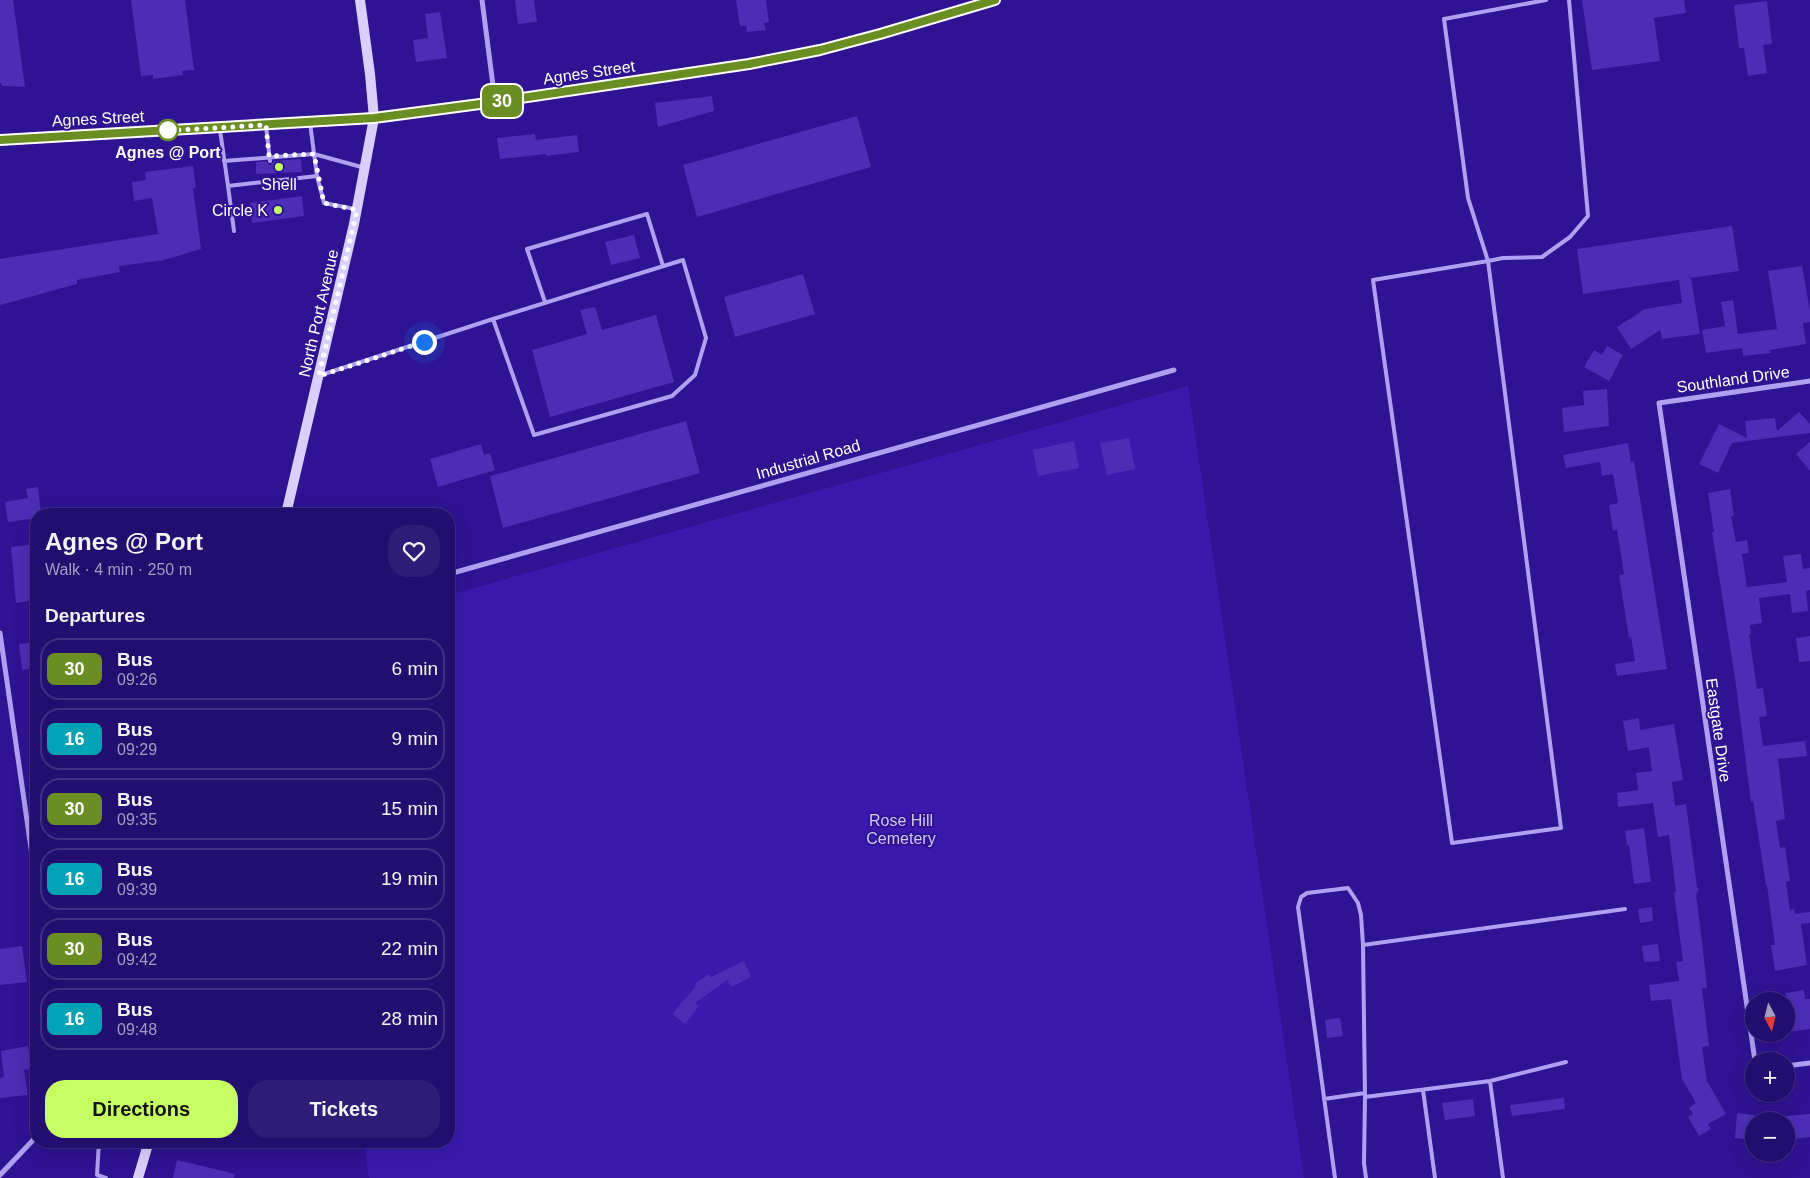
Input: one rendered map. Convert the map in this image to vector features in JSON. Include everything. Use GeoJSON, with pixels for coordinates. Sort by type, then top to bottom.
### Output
{"type":"FeatureCollection","features":[{"type":"Feature","properties":{"kind":"main road","name":"North Port Avenue"},"geometry":{"type":"LineString","coordinates":[[287,508],[357,210],[374,118],[360,0]]}},
{"type":"Feature","properties":{"kind":"main road","name":"Agnes Street"},"geometry":{"type":"LineString","coordinates":[[0,140],[374,118],[495,102],[749,64],[820,50],[995,0]]}},
{"type":"Feature","properties":{"kind":"main road"},"geometry":{"type":"LineString","coordinates":[[138,1178],[147,1148]]}},
{"type":"Feature","properties":{"kind":"street"},"geometry":{"type":"LineString","coordinates":[[482,0],[495,102]]}},
{"type":"Feature","properties":{"kind":"street","name":"Industrial Road"},"geometry":{"type":"LineString","coordinates":[[455,572],[1174,370]]}},
{"type":"Feature","properties":{"kind":"street","name":"Southland Drive"},"geometry":{"type":"LineString","coordinates":[[1659,403],[1810,381]]}},
{"type":"Feature","properties":{"kind":"street","name":"Eastgate Drive"},"geometry":{"type":"LineString","coordinates":[[1659,403],[1754,1052]]}},
{"type":"Feature","properties":{"kind":"street"},"geometry":{"type":"LineString","coordinates":[[0,633],[30,841]]}},
{"type":"Feature","properties":{"kind":"street"},"geometry":{"type":"LineString","coordinates":[[1795,1065],[1810,1063]]}},
{"type":"Feature","properties":{"kind":"street"},"geometry":{"type":"LineString","coordinates":[[0,1174],[30,1143]]}},
{"type":"Feature","properties":{"kind":"lane"},"geometry":{"type":"LineString","coordinates":[[1546,0],[1444,19],[1468,198],[1488,261],[1561,828],[1452,843],[1373,280],[1488,261],[1503,258],[1542,257],[1570,236],[1588,216],[1569,0]]}},
{"type":"Feature","properties":{"kind":"lane"},"geometry":{"type":"LineString","coordinates":[[310,122],[314,154],[324,203],[357,210]]}},
{"type":"Feature","properties":{"kind":"lane"},"geometry":{"type":"LineString","coordinates":[[266,125],[270,158]]}},
{"type":"Feature","properties":{"kind":"lane"},"geometry":{"type":"LineString","coordinates":[[219,127],[234,231]]}},
{"type":"Feature","properties":{"kind":"lane"},"geometry":{"type":"LineString","coordinates":[[224,161],[314,154],[366,168]]}},
{"type":"Feature","properties":{"kind":"lane"},"geometry":{"type":"LineString","coordinates":[[285,173],[285,180]]}},
{"type":"Feature","properties":{"kind":"lane"},"geometry":{"type":"LineString","coordinates":[[272,174],[272,181]]}},
{"type":"Feature","properties":{"kind":"lane"},"geometry":{"type":"LineString","coordinates":[[228,186],[318,176]]}},
{"type":"Feature","properties":{"kind":"lane"},"geometry":{"type":"LineString","coordinates":[[545,302],[527,249],[648,214],[664,266]]}},
{"type":"Feature","properties":{"kind":"lane"},"geometry":{"type":"LineString","coordinates":[[319,376],[545,302],[682,260],[706,338],[695,375],[672,396],[534,435],[494,319]]}},
{"type":"Feature","properties":{"kind":"lane"},"geometry":{"type":"LineString","coordinates":[[1335,1178],[1298,907],[1301,897],[1307,893],[1348,888],[1358,903],[1361,915],[1363,945],[1364,1163],[1366,1178]]}},
{"type":"Feature","properties":{"kind":"lane"},"geometry":{"type":"LineString","coordinates":[[1363,945],[1625,909]]}},
{"type":"Feature","properties":{"kind":"lane"},"geometry":{"type":"LineString","coordinates":[[1324,1099],[1423,1090],[1490,1081],[1566,1062]]}},
{"type":"Feature","properties":{"kind":"lane"},"geometry":{"type":"LineString","coordinates":[[1490,1081],[1503,1178]]}},
{"type":"Feature","properties":{"kind":"lane"},"geometry":{"type":"LineString","coordinates":[[1423,1090],[1435,1178]]}},
{"type":"Feature","properties":{"kind":"lane"},"geometry":{"type":"LineString","coordinates":[[99,1148],[97,1175],[106,1178]]}},
{"type":"Feature","properties":{"kind":"green space","name":"Rose Hill Cemetery"},"geometry":{"type":"Polygon","coordinates":[[[1188,386],[1304,1178],[369,1178],[365,1148],[455,1148],[455,593],[1188,386]]]}},
{"type":"Feature","properties":{"kind":"building"},"geometry":{"type":"Polygon","coordinates":[[[0,0],[13,0],[25,87],[2,86],[0,83],[0,0]]]}},
{"type":"Feature","properties":{"kind":"building"},"geometry":{"type":"Polygon","coordinates":[[[131,0],[185,0],[194,70],[182,71],[183,75],[153,79],[153,75],[141,76],[131,0]]]}},
{"type":"Feature","properties":{"kind":"building"},"geometry":{"type":"Polygon","coordinates":[[[515,0],[534,0],[537,22],[518,24],[515,0]]]}},
{"type":"Feature","properties":{"kind":"building"},"geometry":{"type":"Polygon","coordinates":[[[736,0],[766,0],[769,22],[764,23],[766,30],[747,32],[746,26],[740,26],[736,0]]]}},
{"type":"Feature","properties":{"kind":"building"},"geometry":{"type":"Polygon","coordinates":[[[1582,0],[1684,0],[1686,13],[1654,18],[1660,61],[1592,70],[1582,0]]]}},
{"type":"Feature","properties":{"kind":"building"},"geometry":{"type":"Polygon","coordinates":[[[1767,1],[1772,44],[1763,45],[1767,73],[1748,76],[1744,48],[1739,48],[1734,5],[1767,1]]]}},
{"type":"Feature","properties":{"kind":"building"},"geometry":{"type":"Polygon","coordinates":[[[440,12],[447,58],[416,62],[413,40],[428,38],[425,14],[440,12]]]}},
{"type":"Feature","properties":{"kind":"building"},"geometry":{"type":"Polygon","coordinates":[[[712,96],[714,111],[658,127],[655,103],[712,96]]]}},
{"type":"Feature","properties":{"kind":"building"},"geometry":{"type":"Polygon","coordinates":[[[857,116],[871,167],[697,217],[683,165],[857,116]]]}},
{"type":"Feature","properties":{"kind":"building"},"geometry":{"type":"Polygon","coordinates":[[[535,134],[536,140],[577,135],[579,152],[500,159],[497,138],[535,134]]]}},
{"type":"Feature","properties":{"kind":"building"},"geometry":{"type":"Polygon","coordinates":[[[301,159],[302,172],[256,174],[256,162],[266,161],[270,165],[274,161],[301,159]]]}},
{"type":"Feature","properties":{"kind":"building"},"geometry":{"type":"Polygon","coordinates":[[[193,166],[196,188],[193,188],[201,249],[164,260],[119,266],[120,272],[77,280],[77,284],[0,305],[0,259],[158,234],[152,198],[134,201],[132,182],[146,180],[145,172],[193,166]]]}},
{"type":"Feature","properties":{"kind":"building"},"geometry":{"type":"Polygon","coordinates":[[[302,196],[304,216],[252,223],[250,203],[302,196]]]}},
{"type":"Feature","properties":{"kind":"building"},"geometry":{"type":"Polygon","coordinates":[[[1732,226],[1739,271],[1691,278],[1700,334],[1662,339],[1660,330],[1631,349],[1617,327],[1645,309],[1682,303],[1679,280],[1583,294],[1577,249],[1732,226]]]}},
{"type":"Feature","properties":{"kind":"building"},"geometry":{"type":"Polygon","coordinates":[[[634,235],[640,258],[611,265],[605,242],[634,235]]]}},
{"type":"Feature","properties":{"kind":"building"},"geometry":{"type":"Polygon","coordinates":[[[1802,266],[1810,311],[1810,322],[1803,323],[1806,344],[1770,350],[1771,353],[1743,356],[1742,348],[1706,353],[1702,330],[1725,326],[1721,302],[1733,300],[1738,334],[1777,329],[1768,271],[1802,266]]]}},
{"type":"Feature","properties":{"kind":"building"},"geometry":{"type":"Polygon","coordinates":[[[803,274],[815,314],[735,337],[724,297],[803,274]]]}},
{"type":"Feature","properties":{"kind":"building"},"geometry":{"type":"Polygon","coordinates":[[[595,307],[602,330],[656,315],[674,382],[550,417],[532,350],[587,334],[580,310],[595,307]]]}},
{"type":"Feature","properties":{"kind":"building"},"geometry":{"type":"Polygon","coordinates":[[[1607,346],[1623,355],[1609,381],[1584,367],[1594,350],[1602,355],[1607,346]]]}},
{"type":"Feature","properties":{"kind":"building"},"geometry":{"type":"Polygon","coordinates":[[[1607,389],[1609,426],[1564,432],[1562,408],[1584,405],[1583,391],[1607,389]]]}},
{"type":"Feature","properties":{"kind":"building"},"geometry":{"type":"Polygon","coordinates":[[[1799,412],[1810,424],[1810,433],[1732,443],[1718,473],[1699,464],[1719,424],[1747,438],[1745,421],[1775,418],[1777,431],[1799,412]]]}},
{"type":"Feature","properties":{"kind":"building"},"geometry":{"type":"Polygon","coordinates":[[[686,421],[700,473],[503,528],[490,476],[686,421]]]}},
{"type":"Feature","properties":{"kind":"building"},"geometry":{"type":"Polygon","coordinates":[[[1129,438],[1135,469],[1107,475],[1100,443],[1129,438]]]}},
{"type":"Feature","properties":{"kind":"building"},"geometry":{"type":"Polygon","coordinates":[[[1074,441],[1079,468],[1038,476],[1033,450],[1074,441]]]}},
{"type":"Feature","properties":{"kind":"building"},"geometry":{"type":"Polygon","coordinates":[[[1810,442],[1810,471],[1796,454],[1810,442]]]}},
{"type":"Feature","properties":{"kind":"building"},"geometry":{"type":"Polygon","coordinates":[[[1628,443],[1631,462],[1634,461],[1667,669],[1617,676],[1615,664],[1635,661],[1631,637],[1629,638],[1619,575],[1624,574],[1617,530],[1613,531],[1609,505],[1618,503],[1613,474],[1602,476],[1600,462],[1566,468],[1563,455],[1628,443]]]}},
{"type":"Feature","properties":{"kind":"building"},"geometry":{"type":"Polygon","coordinates":[[[481,444],[484,455],[490,453],[495,470],[438,487],[430,459],[481,444]]]}},
{"type":"Feature","properties":{"kind":"building"},"geometry":{"type":"Polygon","coordinates":[[[38,487],[40,508],[30,508],[30,519],[8,522],[5,502],[28,498],[26,489],[38,487]]]}},
{"type":"Feature","properties":{"kind":"building"},"geometry":{"type":"Polygon","coordinates":[[[1730,489],[1734,516],[1731,516],[1736,542],[1747,540],[1749,553],[1742,554],[1747,587],[1787,582],[1783,556],[1801,554],[1803,569],[1810,568],[1810,590],[1806,591],[1808,611],[1792,613],[1790,594],[1759,598],[1762,623],[1750,625],[1751,634],[1749,634],[1757,689],[1763,688],[1767,716],[1759,717],[1763,746],[1805,741],[1807,756],[1778,759],[1785,819],[1776,821],[1780,848],[1785,847],[1790,881],[1786,882],[1790,910],[1794,909],[1795,914],[1810,912],[1810,923],[1801,924],[1807,965],[1775,971],[1771,945],[1775,945],[1767,885],[1753,801],[1751,802],[1708,493],[1730,489]]]}},
{"type":"Feature","properties":{"kind":"building"},"geometry":{"type":"Polygon","coordinates":[[[30,545],[30,601],[16,603],[11,547],[30,545]]]}},
{"type":"Feature","properties":{"kind":"building"},"geometry":{"type":"Polygon","coordinates":[[[1810,636],[1810,661],[1799,662],[1796,638],[1810,636]]]}},
{"type":"Feature","properties":{"kind":"building"},"geometry":{"type":"Polygon","coordinates":[[[30,643],[30,669],[22,670],[19,644],[30,643]]]}},
{"type":"Feature","properties":{"kind":"building"},"geometry":{"type":"Polygon","coordinates":[[[1639,718],[1640,730],[1674,724],[1683,780],[1672,782],[1675,806],[1686,804],[1697,887],[1699,889],[1696,894],[1707,988],[1702,988],[1709,1046],[1702,1047],[1707,1081],[1726,1114],[1708,1124],[1711,1129],[1699,1136],[1688,1117],[1693,1114],[1689,1108],[1696,1103],[1682,1079],[1671,999],[1651,1001],[1649,985],[1679,981],[1676,962],[1683,961],[1669,835],[1658,837],[1653,803],[1618,807],[1617,793],[1638,790],[1636,773],[1652,771],[1649,747],[1628,751],[1623,721],[1639,718]]]}},
{"type":"Feature","properties":{"kind":"building"},"geometry":{"type":"Polygon","coordinates":[[[1644,828],[1651,882],[1634,884],[1629,845],[1627,846],[1625,831],[1644,828]]]}},
{"type":"Feature","properties":{"kind":"building"},"geometry":{"type":"Polygon","coordinates":[[[1652,907],[1653,921],[1640,923],[1638,909],[1652,907]]]}},
{"type":"Feature","properties":{"kind":"building"},"geometry":{"type":"Polygon","coordinates":[[[1658,944],[1660,961],[1644,962],[1642,946],[1658,944]]]}},
{"type":"Feature","properties":{"kind":"building"},"geometry":{"type":"Polygon","coordinates":[[[22,946],[27,982],[0,985],[0,949],[22,946]]]}},
{"type":"Feature","properties":{"kind":"building"},"geometry":{"type":"Polygon","coordinates":[[[744,961],[751,977],[731,987],[727,980],[695,1003],[699,1006],[685,1024],[672,1014],[696,986],[695,984],[709,974],[711,977],[744,961]]]}},
{"type":"Feature","properties":{"kind":"building"},"geometry":{"type":"Polygon","coordinates":[[[1804,990],[1805,999],[1810,999],[1810,1029],[1795,1031],[1795,992],[1792,992],[1804,990]]]}},
{"type":"Feature","properties":{"kind":"building"},"geometry":{"type":"Polygon","coordinates":[[[1340,1018],[1343,1036],[1327,1038],[1325,1020],[1340,1018]]]}},
{"type":"Feature","properties":{"kind":"building"},"geometry":{"type":"Polygon","coordinates":[[[28,1046],[30,1069],[24,1070],[28,1095],[0,1098],[0,1078],[4,1077],[1,1051],[28,1046]]]}},
{"type":"Feature","properties":{"kind":"building"},"geometry":{"type":"Polygon","coordinates":[[[1564,1098],[1565,1109],[1512,1116],[1510,1105],[1564,1098]]]}},
{"type":"Feature","properties":{"kind":"building"},"geometry":{"type":"Polygon","coordinates":[[[1473,1099],[1475,1116],[1445,1120],[1442,1103],[1473,1099]]]}},
{"type":"Feature","properties":{"kind":"building"},"geometry":{"type":"Polygon","coordinates":[[[1737,1113],[1745,1114],[1745,1139],[1735,1138],[1737,1113]]]}},
{"type":"Feature","properties":{"kind":"building"},"geometry":{"type":"Polygon","coordinates":[[[1810,1114],[1810,1137],[1795,1139],[1795,1115],[1810,1114]]]}},
{"type":"Feature","properties":{"kind":"building"},"geometry":{"type":"Polygon","coordinates":[[[177,1160],[235,1174],[234,1178],[173,1178],[177,1160]]]}},
{"type":"Feature","properties":{"kind":"bus line","name":"30"},"geometry":{"type":"LineString","coordinates":[[0,140],[374,118],[495,102],[749,64],[820,50],[995,0]]}},
{"type":"Feature","properties":{"kind":"place","name":"Agnes @ Port"},"geometry":{"type":"Point","coordinates":[168,130]}},
{"type":"Feature","properties":{"kind":"place","name":"Shell"},"geometry":{"type":"Point","coordinates":[279,167]}},
{"type":"Feature","properties":{"kind":"place","name":"Circle K"},"geometry":{"type":"Point","coordinates":[278,210]}},
{"type":"Feature","properties":{"kind":"route"},"geometry":{"type":"LineString","coordinates":[[168,130],[160,131],[266,125],[269,156],[314,154],[324,203],[357,210],[319,376],[424,342]]}}]}
